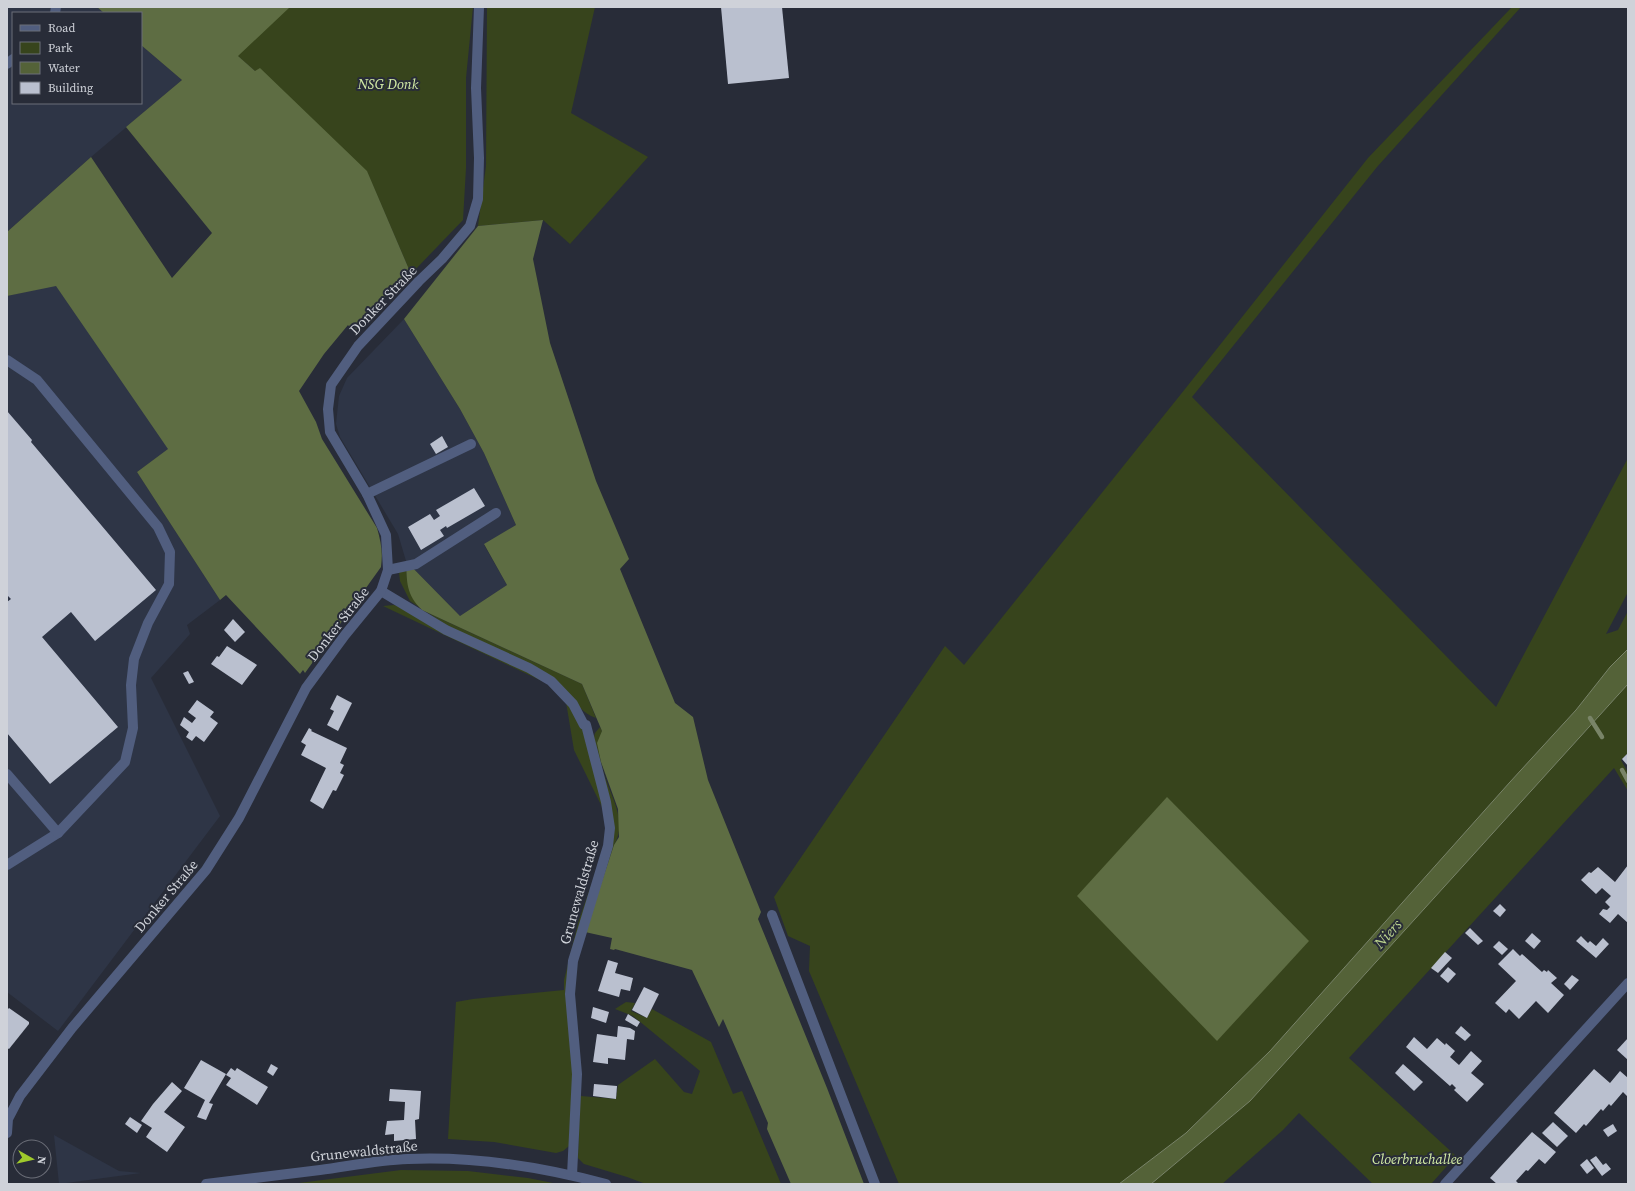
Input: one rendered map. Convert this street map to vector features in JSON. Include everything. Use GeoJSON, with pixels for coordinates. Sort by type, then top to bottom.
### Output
{"type":"FeatureCollection","features":[{"type":"Feature","properties":{"kind":"street","name":"Donker Straße"},"geometry":{"type":"LineString","coordinates":[[7,1133],[8,1119],[20,1096],[72,1028],[206,870],[240,818],[306,688],[345,634],[381,591],[388,570],[386,535],[368,494],[330,432],[328,409],[331,386],[358,346],[419,281],[442,259],[470,226],[478,199],[479,158],[476,88],[479,7]]}},
{"type":"Feature","properties":{"kind":"street"},"geometry":{"type":"LineString","coordinates":[[7,360],[37,380],[158,527],[170,552],[169,584],[148,623],[134,659],[131,685],[133,728],[125,762],[58,833],[7,865]]}},
{"type":"Feature","properties":{"kind":"street"},"geometry":{"type":"LineString","coordinates":[[368,494],[470,444]]}},
{"type":"Feature","properties":{"kind":"street"},"geometry":{"type":"LineString","coordinates":[[388,570],[416,564],[496,513]]}},
{"type":"Feature","properties":{"kind":"street","name":"Grunewaldstraße"},"geometry":{"type":"LineString","coordinates":[[381,591],[446,630],[529,668],[551,681],[572,704],[584,725],[586,725],[606,802],[610,828],[608,846],[573,961],[570,994],[577,1074],[572,1175]]}},
{"type":"Feature","properties":{"kind":"street"},"geometry":{"type":"LineString","coordinates":[[7,774],[58,833]]}},
{"type":"Feature","properties":{"kind":"street"},"geometry":{"type":"LineString","coordinates":[[772,916],[875,1184]]}},
{"type":"Feature","properties":{"kind":"street"},"geometry":{"type":"LineString","coordinates":[[1445,1184],[1628,983]]}},
{"type":"Feature","properties":{"kind":"street","name":"Grunewaldstraße"},"geometry":{"type":"LineString","coordinates":[[206,1184],[321,1170],[368,1162],[408,1159],[483,1160],[572,1175],[606,1184]]}},
{"type":"Feature","properties":{"kind":"shaded area"},"geometry":{"type":"Polygon","coordinates":[[[7,7],[97,7],[103,12],[12,12],[12,104],[142,104],[142,46],[182,80],[91,157],[7,232],[7,7]]]}},
{"type":"Feature","properties":{"kind":"shaded area"},"geometry":{"type":"Polygon","coordinates":[[[97,7],[290,7],[238,56],[255,71],[260,68],[367,171],[411,274],[395,285],[354,333],[348,325],[324,354],[299,391],[316,422],[322,439],[377,528],[382,552],[381,567],[305,673],[303,670],[300,674],[226,595],[220,600],[137,472],[168,449],[56,286],[7,296],[7,232],[91,157],[172,278],[212,233],[126,127],[182,80],[142,46],[142,12],[103,12],[97,7]]]}},
{"type":"Feature","properties":{"kind":"shaded area"},"geometry":{"type":"Polygon","coordinates":[[[543,220],[533,259],[550,343],[596,481],[629,559],[620,569],[675,703],[693,717],[708,780],[761,912],[758,919],[827,1088],[864,1184],[791,1184],[767,1129],[768,1123],[723,1019],[719,1027],[692,970],[615,949],[610,949],[612,938],[585,932],[614,845],[619,837],[618,809],[601,762],[597,743],[602,731],[582,684],[422,610],[413,599],[408,588],[406,561],[460,616],[507,585],[484,544],[516,525],[484,453],[460,409],[404,319],[478,226],[543,220]]]}},
{"type":"Feature","properties":{"kind":"shaded area"},"geometry":{"type":"Polygon","coordinates":[[[56,285],[169,449],[137,472],[220,600],[187,625],[190,634],[151,678],[220,816],[58,1031],[7,992],[7,296],[56,285]]]}},
{"type":"Feature","properties":{"kind":"shaded area"},"geometry":{"type":"Polygon","coordinates":[[[404,319],[460,409],[484,453],[516,525],[484,545],[507,585],[460,616],[406,561],[398,534],[340,437],[336,424],[339,396],[347,378],[404,319]]]}},
{"type":"Feature","properties":{"kind":"shaded area"},"geometry":{"type":"Polygon","coordinates":[[[1167,797],[1309,941],[1217,1041],[1077,896],[1167,797]]]}},
{"type":"Feature","properties":{"kind":"shaded area"},"geometry":{"type":"Polygon","coordinates":[[[54,1135],[119,1171],[141,1173],[59,1184],[54,1135]]]}},
{"type":"Feature","properties":{"kind":"green space","name":"NSG Donk"},"geometry":{"type":"Polygon","coordinates":[[[181,7],[473,7],[466,78],[466,168],[463,220],[411,274],[367,172],[255,71],[181,7]]]}},
{"type":"Feature","properties":{"kind":"green space"},"geometry":{"type":"Polygon","coordinates":[[[487,7],[595,7],[571,113],[648,157],[570,244],[543,220],[478,226],[486,166],[487,7]]]}},
{"type":"Feature","properties":{"kind":"green space"},"geometry":{"type":"Polygon","coordinates":[[[1512,7],[1521,7],[1377,167],[1192,397],[1496,707],[1628,458],[1628,592],[1606,634],[1618,630],[1628,611],[1628,649],[1610,667],[1576,710],[1270,1051],[1186,1133],[1122,1182],[1119,1184],[899,1184],[809,971],[810,946],[788,936],[774,897],[945,646],[964,665],[1368,158],[1512,7]]]}},
{"type":"Feature","properties":{"kind":"green space"},"geometry":{"type":"Polygon","coordinates":[[[406,561],[407,580],[421,608],[410,601],[400,581],[399,572],[406,561]]]}},
{"type":"Feature","properties":{"kind":"green space"},"geometry":{"type":"Polygon","coordinates":[[[394,605],[405,609],[522,668],[544,682],[383,606],[394,605]]]}},
{"type":"Feature","properties":{"kind":"green space"},"geometry":{"type":"Polygon","coordinates":[[[428,613],[582,684],[596,718],[591,716],[576,704],[567,692],[448,626],[428,613]]]}},
{"type":"Feature","properties":{"kind":"green space","name":"Cloerbruchallee"},"geometry":{"type":"Polygon","coordinates":[[[1628,684],[1628,753],[1621,760],[1628,773],[1628,791],[1614,768],[1349,1058],[1456,1156],[1431,1184],[1373,1184],[1299,1113],[1283,1130],[1222,1184],[1151,1184],[1250,1101],[1628,684]]]}},
{"type":"Feature","properties":{"kind":"green space"},"geometry":{"type":"Polygon","coordinates":[[[566,702],[582,726],[604,811],[574,750],[566,702]]]}},
{"type":"Feature","properties":{"kind":"green space"},"geometry":{"type":"Polygon","coordinates":[[[600,727],[602,731],[600,758],[603,772],[618,814],[619,824],[618,835],[585,932],[611,852],[593,741],[595,733],[600,727]]]}},
{"type":"Feature","properties":{"kind":"green space"},"geometry":{"type":"Polygon","coordinates":[[[606,842],[571,961],[573,1069],[569,1146],[563,1151],[556,1153],[494,1142],[448,1139],[456,1002],[564,990],[564,980],[578,923],[606,842]]]}},
{"type":"Feature","properties":{"kind":"green space"},"geometry":{"type":"Polygon","coordinates":[[[626,1002],[635,1003],[631,1011],[647,1018],[652,1009],[711,1042],[733,1094],[742,1091],[781,1184],[646,1184],[584,1164],[578,1158],[581,1066],[581,1096],[616,1099],[618,1085],[655,1059],[684,1092],[692,1094],[700,1071],[633,1016],[615,1009],[626,1002]]]}},
{"type":"Feature","properties":{"kind":"green space"},"geometry":{"type":"Polygon","coordinates":[[[401,1170],[468,1171],[528,1178],[558,1184],[291,1184],[401,1170]]]}},
{"type":"Feature","properties":{"kind":"water","name":"Niers"},"geometry":{"type":"Polygon","coordinates":[[[1628,649],[1628,684],[1250,1101],[1151,1184],[1119,1184],[1186,1133],[1270,1051],[1576,710],[1610,667],[1628,649]]]}},
{"type":"Feature","properties":{"kind":"building"},"geometry":{"type":"Polygon","coordinates":[[[721,7],[782,7],[789,78],[728,84],[721,7]]]}},
{"type":"Feature","properties":{"kind":"building"},"geometry":{"type":"Polygon","coordinates":[[[7,411],[32,440],[31,442],[156,590],[95,641],[71,612],[42,637],[118,727],[50,784],[7,733],[7,602],[11,599],[7,595],[7,411]]]}},
{"type":"Feature","properties":{"kind":"building"},"geometry":{"type":"Polygon","coordinates":[[[442,436],[448,447],[436,454],[430,444],[442,436]]]}},
{"type":"Feature","properties":{"kind":"building"},"geometry":{"type":"Polygon","coordinates":[[[474,488],[485,506],[447,528],[446,526],[440,530],[444,536],[421,550],[408,527],[430,514],[434,520],[440,516],[436,510],[474,488]]]}},
{"type":"Feature","properties":{"kind":"building"},"geometry":{"type":"Polygon","coordinates":[[[233,619],[245,632],[235,642],[224,630],[233,619]]]}},
{"type":"Feature","properties":{"kind":"building"},"geometry":{"type":"Polygon","coordinates":[[[227,646],[257,665],[242,685],[211,664],[217,656],[219,657],[227,646]]]}},
{"type":"Feature","properties":{"kind":"building"},"geometry":{"type":"Polygon","coordinates":[[[188,671],[194,682],[189,684],[183,673],[188,671]]]}},
{"type":"Feature","properties":{"kind":"building"},"geometry":{"type":"Polygon","coordinates":[[[337,695],[352,703],[338,731],[327,725],[334,711],[330,709],[337,695]]]}},
{"type":"Feature","properties":{"kind":"building"},"geometry":{"type":"Polygon","coordinates":[[[197,700],[214,712],[210,717],[218,723],[204,742],[196,736],[192,741],[186,737],[189,732],[180,725],[184,717],[192,723],[196,718],[188,712],[197,700]]]}},
{"type":"Feature","properties":{"kind":"building"},"geometry":{"type":"Polygon","coordinates":[[[309,728],[312,730],[311,731],[347,748],[340,763],[344,765],[340,773],[344,775],[336,791],[333,790],[323,809],[310,801],[326,768],[301,755],[306,745],[301,742],[309,728]]]}},
{"type":"Feature","properties":{"kind":"building"},"geometry":{"type":"Polygon","coordinates":[[[1628,753],[1628,766],[1622,759],[1628,753]]]}},
{"type":"Feature","properties":{"kind":"building"},"geometry":{"type":"Polygon","coordinates":[[[1628,865],[1628,923],[1618,914],[1610,923],[1599,914],[1603,909],[1607,910],[1610,907],[1605,902],[1611,896],[1602,888],[1596,894],[1581,880],[1589,872],[1591,873],[1598,867],[1615,882],[1628,865]]]}},
{"type":"Feature","properties":{"kind":"building"},"geometry":{"type":"Polygon","coordinates":[[[1500,904],[1506,910],[1500,917],[1493,911],[1500,904]]]}},
{"type":"Feature","properties":{"kind":"building"},"geometry":{"type":"Polygon","coordinates":[[[1470,928],[1483,941],[1478,945],[1465,933],[1470,928]]]}},
{"type":"Feature","properties":{"kind":"building"},"geometry":{"type":"Polygon","coordinates":[[[1532,933],[1541,941],[1534,949],[1525,941],[1532,933]]]}},
{"type":"Feature","properties":{"kind":"building"},"geometry":{"type":"Polygon","coordinates":[[[1581,936],[1588,943],[1590,941],[1596,946],[1603,938],[1609,944],[1596,958],[1576,941],[1581,936]]]}},
{"type":"Feature","properties":{"kind":"building"},"geometry":{"type":"Polygon","coordinates":[[[1499,941],[1508,949],[1502,955],[1493,947],[1499,941]]]}},
{"type":"Feature","properties":{"kind":"building"},"geometry":{"type":"Polygon","coordinates":[[[1513,949],[1520,956],[1522,954],[1542,972],[1544,970],[1547,972],[1548,970],[1557,978],[1551,983],[1564,995],[1548,1013],[1536,1001],[1519,1019],[1509,1009],[1506,1013],[1495,1003],[1516,981],[1498,964],[1513,949]]]}},
{"type":"Feature","properties":{"kind":"building"},"geometry":{"type":"Polygon","coordinates":[[[1445,952],[1452,958],[1438,973],[1431,968],[1445,952]]]}},
{"type":"Feature","properties":{"kind":"building"},"geometry":{"type":"Polygon","coordinates":[[[608,960],[618,963],[615,973],[633,978],[630,991],[621,989],[619,997],[598,991],[608,960]]]}},
{"type":"Feature","properties":{"kind":"building"},"geometry":{"type":"Polygon","coordinates":[[[1448,967],[1456,974],[1448,983],[1440,976],[1448,967]]]}},
{"type":"Feature","properties":{"kind":"building"},"geometry":{"type":"Polygon","coordinates":[[[1572,975],[1579,980],[1570,990],[1564,984],[1572,975]]]}},
{"type":"Feature","properties":{"kind":"building"},"geometry":{"type":"Polygon","coordinates":[[[644,987],[659,994],[647,1018],[632,1010],[644,987]]]}},
{"type":"Feature","properties":{"kind":"building"},"geometry":{"type":"Polygon","coordinates":[[[593,1007],[609,1012],[606,1023],[591,1018],[593,1007]]]}},
{"type":"Feature","properties":{"kind":"building"},"geometry":{"type":"Polygon","coordinates":[[[9,1008],[29,1022],[29,1024],[9,1049],[7,1048],[7,1010],[9,1008]]]}},
{"type":"Feature","properties":{"kind":"building"},"geometry":{"type":"Polygon","coordinates":[[[628,1014],[640,1022],[637,1027],[625,1020],[628,1014]]]}},
{"type":"Feature","properties":{"kind":"building"},"geometry":{"type":"Polygon","coordinates":[[[618,1026],[630,1028],[635,1031],[634,1040],[627,1039],[625,1060],[608,1058],[608,1064],[593,1062],[597,1034],[617,1037],[618,1026]]]}},
{"type":"Feature","properties":{"kind":"building"},"geometry":{"type":"Polygon","coordinates":[[[1461,1026],[1471,1035],[1465,1041],[1455,1033],[1461,1026]]]}},
{"type":"Feature","properties":{"kind":"building"},"geometry":{"type":"Polygon","coordinates":[[[1414,1037],[1427,1049],[1437,1038],[1445,1045],[1446,1043],[1455,1051],[1450,1057],[1459,1065],[1471,1051],[1482,1061],[1471,1073],[1484,1084],[1467,1102],[1454,1090],[1456,1088],[1452,1084],[1450,1086],[1406,1047],[1414,1037]]]}},
{"type":"Feature","properties":{"kind":"building"},"geometry":{"type":"Polygon","coordinates":[[[1628,1038],[1628,1060],[1617,1050],[1628,1038]]]}},
{"type":"Feature","properties":{"kind":"building"},"geometry":{"type":"Polygon","coordinates":[[[201,1060],[226,1074],[209,1103],[213,1104],[206,1120],[197,1117],[205,1100],[184,1088],[201,1060]]]}},
{"type":"Feature","properties":{"kind":"building"},"geometry":{"type":"Polygon","coordinates":[[[271,1064],[278,1068],[273,1076],[267,1072],[271,1064]]]}},
{"type":"Feature","properties":{"kind":"building"},"geometry":{"type":"Polygon","coordinates":[[[1403,1064],[1423,1082],[1414,1091],[1395,1073],[1403,1064]]]}},
{"type":"Feature","properties":{"kind":"building"},"geometry":{"type":"Polygon","coordinates":[[[231,1068],[235,1071],[237,1068],[268,1087],[257,1105],[226,1085],[231,1078],[226,1075],[231,1068]]]}},
{"type":"Feature","properties":{"kind":"building"},"geometry":{"type":"Polygon","coordinates":[[[1594,1069],[1610,1083],[1620,1071],[1628,1078],[1628,1097],[1623,1092],[1611,1106],[1609,1104],[1603,1111],[1601,1109],[1586,1126],[1584,1124],[1576,1133],[1554,1113],[1594,1069]]]}},
{"type":"Feature","properties":{"kind":"building"},"geometry":{"type":"Polygon","coordinates":[[[172,1082],[182,1091],[164,1112],[185,1127],[167,1152],[146,1137],[152,1128],[141,1121],[172,1082]]]}},
{"type":"Feature","properties":{"kind":"building"},"geometry":{"type":"Polygon","coordinates":[[[594,1084],[617,1086],[616,1099],[593,1096],[594,1084]]]}},
{"type":"Feature","properties":{"kind":"building"},"geometry":{"type":"Polygon","coordinates":[[[390,1089],[421,1091],[419,1119],[415,1120],[416,1139],[394,1141],[394,1134],[385,1135],[387,1121],[404,1120],[405,1102],[389,1101],[390,1089]]]}},
{"type":"Feature","properties":{"kind":"building"},"geometry":{"type":"Polygon","coordinates":[[[130,1117],[142,1125],[137,1133],[125,1124],[130,1117]]]}},
{"type":"Feature","properties":{"kind":"building"},"geometry":{"type":"Polygon","coordinates":[[[1553,1122],[1568,1136],[1557,1147],[1542,1133],[1553,1122]]]}},
{"type":"Feature","properties":{"kind":"building"},"geometry":{"type":"Polygon","coordinates":[[[1613,1124],[1617,1131],[1608,1137],[1603,1130],[1613,1124]]]}},
{"type":"Feature","properties":{"kind":"building"},"geometry":{"type":"Polygon","coordinates":[[[1532,1132],[1556,1152],[1545,1164],[1539,1159],[1528,1171],[1526,1170],[1516,1181],[1519,1184],[1497,1184],[1490,1178],[1532,1132]]]}},
{"type":"Feature","properties":{"kind":"building"},"geometry":{"type":"Polygon","coordinates":[[[1596,1156],[1603,1165],[1606,1163],[1611,1169],[1602,1176],[1590,1160],[1596,1156]]]}},
{"type":"Feature","properties":{"kind":"building"},"geometry":{"type":"Polygon","coordinates":[[[1587,1159],[1594,1168],[1587,1174],[1580,1165],[1587,1159]]]}},
{"type":"Feature","properties":{"kind":"waterway"},"geometry":{"type":"LineString","coordinates":[[1590,718],[1602,737]]}},
{"type":"Feature","properties":{"kind":"waterway"},"geometry":{"type":"LineString","coordinates":[[1622,770],[1628,781]]}}]}
